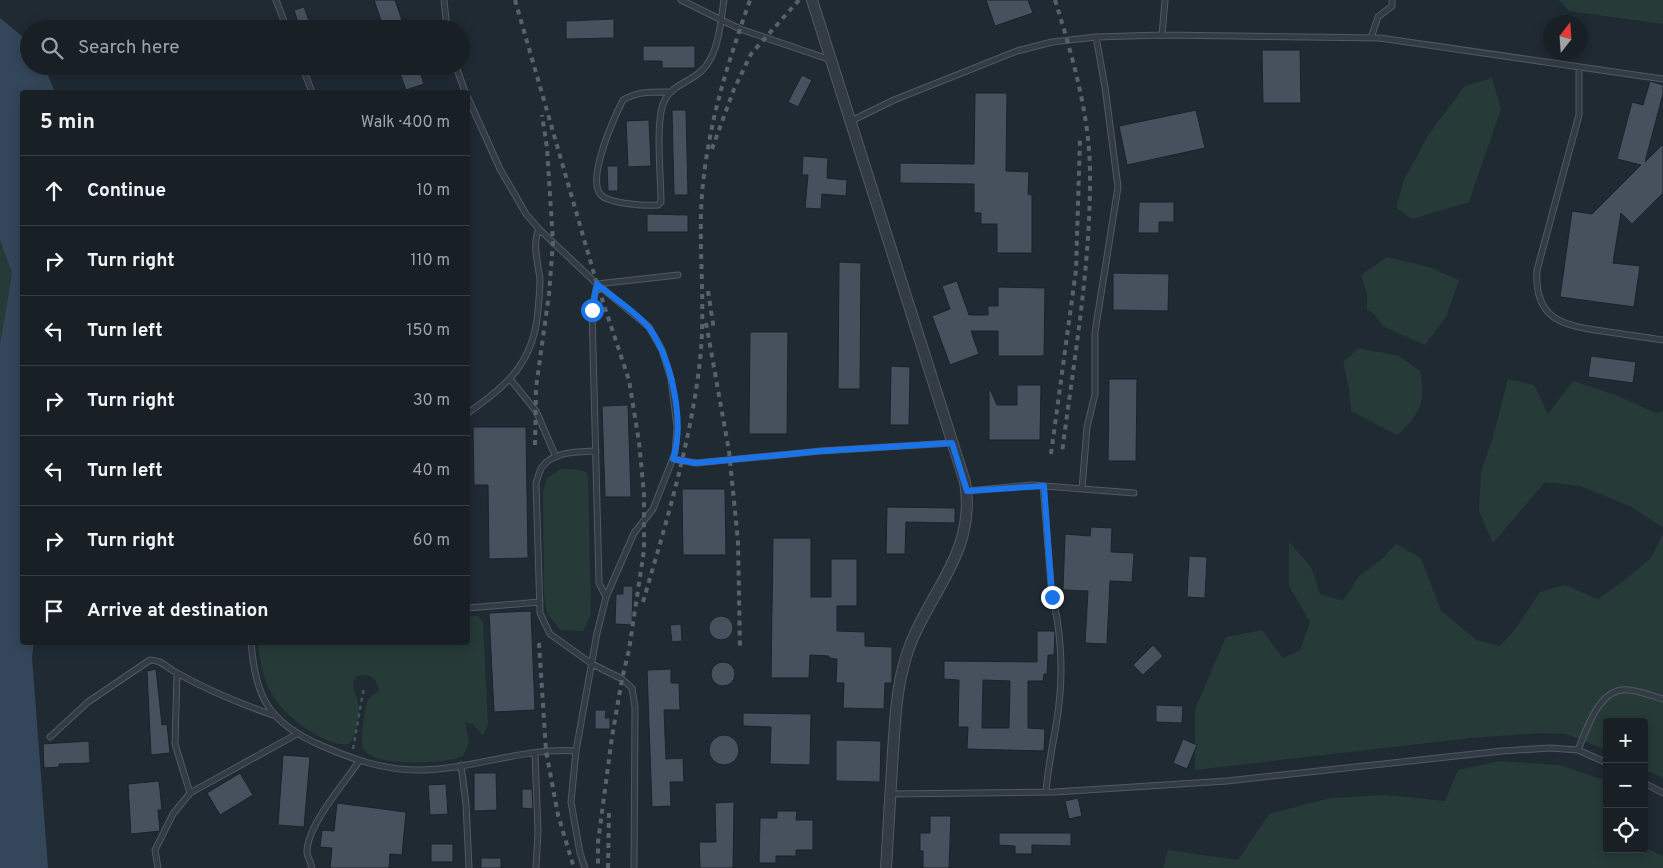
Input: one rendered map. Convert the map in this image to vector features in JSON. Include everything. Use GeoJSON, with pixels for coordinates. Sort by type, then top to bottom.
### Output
{"type":"FeatureCollection","features":[{"type":"Feature","properties":{"kind":"street"},"geometry":{"type":"LineString","coordinates":[[812,0],[967,491],[968,500],[964,539],[955,561],[922,618],[903,668],[895,721],[886,868]]}},
{"type":"Feature","properties":{"kind":"lane"},"geometry":{"type":"LineString","coordinates":[[276,0],[284,20]]}},
{"type":"Feature","properties":{"kind":"lane"},"geometry":{"type":"LineString","coordinates":[[444,0],[446,20]]}},
{"type":"Feature","properties":{"kind":"lane"},"geometry":{"type":"LineString","coordinates":[[681,0],[721,22],[831,60]]}},
{"type":"Feature","properties":{"kind":"lane"},"geometry":{"type":"LineString","coordinates":[[671,92],[640,93],[623,100],[596,170],[597,189],[602,196],[609,200],[649,206],[658,205],[661,202],[660,116],[664,102],[680,84],[697,76],[710,62],[716,45],[724,0]]}},
{"type":"Feature","properties":{"kind":"lane"},"geometry":{"type":"LineString","coordinates":[[1162,35],[1164,0]]}},
{"type":"Feature","properties":{"kind":"lane"},"geometry":{"type":"LineString","coordinates":[[1371,38],[1378,17],[1392,6],[1392,0]]}},
{"type":"Feature","properties":{"kind":"lane"},"geometry":{"type":"LineString","coordinates":[[851,120],[894,100],[1017,51],[1052,42],[1096,37],[1162,35],[1371,38],[1441,46],[1663,79]]}},
{"type":"Feature","properties":{"kind":"lane"},"geometry":{"type":"LineString","coordinates":[[1082,488],[1087,427],[1094,394],[1095,332],[1118,187],[1096,37]]}},
{"type":"Feature","properties":{"kind":"lane"},"geometry":{"type":"LineString","coordinates":[[1579,67],[1579,116],[1537,270],[1536,286],[1540,301],[1547,312],[1559,322],[1576,327],[1663,340]]}},
{"type":"Feature","properties":{"kind":"lane"},"geometry":{"type":"LineString","coordinates":[[305,75],[311,90]]}},
{"type":"Feature","properties":{"kind":"lane"},"geometry":{"type":"LineString","coordinates":[[459,75],[464,90]]}},
{"type":"Feature","properties":{"kind":"lane"},"geometry":{"type":"LineString","coordinates":[[470,102],[516,200],[539,230],[597,284],[649,328],[662,350],[671,379],[676,411],[677,427],[673,459],[653,509],[634,533],[606,597],[592,664],[576,752],[571,802],[580,853],[585,868]]}},
{"type":"Feature","properties":{"kind":"lane"},"geometry":{"type":"LineString","coordinates":[[470,411],[510,380],[526,358],[538,318],[540,284],[536,236],[539,230]]}},
{"type":"Feature","properties":{"kind":"lane"},"geometry":{"type":"LineString","coordinates":[[597,284],[678,275]]}},
{"type":"Feature","properties":{"kind":"lane"},"geometry":{"type":"LineString","coordinates":[[597,284],[592,310],[596,451],[600,583],[606,597]]}},
{"type":"Feature","properties":{"kind":"lane"},"geometry":{"type":"LineString","coordinates":[[510,380],[536,411],[556,456]]}},
{"type":"Feature","properties":{"kind":"lane"},"geometry":{"type":"LineString","coordinates":[[673,459],[696,463],[821,451],[952,443]]}},
{"type":"Feature","properties":{"kind":"lane"},"geometry":{"type":"LineString","coordinates":[[596,451],[572,452],[556,456],[542,466],[536,483],[540,613],[550,634],[592,664],[622,679],[632,688],[635,707],[634,868]]}},
{"type":"Feature","properties":{"kind":"lane"},"geometry":{"type":"LineString","coordinates":[[1044,486],[1052,597],[1057,614],[1060,667],[1060,703],[1048,760],[1046,792]]}},
{"type":"Feature","properties":{"kind":"lane"},"geometry":{"type":"LineString","coordinates":[[967,491],[1044,486],[1134,494]]}},
{"type":"Feature","properties":{"kind":"lane"},"geometry":{"type":"LineString","coordinates":[[470,608],[540,602]]}},
{"type":"Feature","properties":{"kind":"lane"},"geometry":{"type":"LineString","coordinates":[[251,645],[257,682],[264,701],[274,716]]}},
{"type":"Feature","properties":{"kind":"lane"},"geometry":{"type":"LineString","coordinates":[[50,737],[88,702],[143,663],[158,660],[177,673],[242,704],[274,716],[297,734],[359,761],[400,770],[420,770],[534,752],[576,752]]}},
{"type":"Feature","properties":{"kind":"lane"},"geometry":{"type":"LineString","coordinates":[[177,673],[175,744],[190,793]]}},
{"type":"Feature","properties":{"kind":"lane"},"geometry":{"type":"LineString","coordinates":[[1578,750],[1591,720],[1605,698],[1613,692],[1628,689],[1663,698]]}},
{"type":"Feature","properties":{"kind":"lane"},"geometry":{"type":"LineString","coordinates":[[158,868],[155,850],[173,814],[190,793],[297,734]]}},
{"type":"Feature","properties":{"kind":"lane"},"geometry":{"type":"LineString","coordinates":[[890,794],[1046,792],[1257,779],[1502,751],[1550,748],[1578,750],[1603,761]]}},
{"type":"Feature","properties":{"kind":"lane"},"geometry":{"type":"LineString","coordinates":[[534,752],[538,787],[536,868]]}},
{"type":"Feature","properties":{"kind":"lane"},"geometry":{"type":"LineString","coordinates":[[312,868],[307,854],[309,839],[324,810],[359,761]]}},
{"type":"Feature","properties":{"kind":"lane"},"geometry":{"type":"LineString","coordinates":[[461,765],[466,804],[468,868]]}},
{"type":"Feature","properties":{"kind":"lane"},"geometry":{"type":"LineString","coordinates":[[1648,785],[1663,793]]}},
{"type":"Feature","properties":{"kind":"path"},"geometry":{"type":"LineString","coordinates":[[352,758],[364,687]]}},
{"type":"Feature","properties":{"kind":"green space"},"geometry":{"type":"Polygon","coordinates":[[[1559,0],[1663,0],[1663,24],[1569,11],[1559,0]]]}},
{"type":"Feature","properties":{"kind":"green space"},"geometry":{"type":"Polygon","coordinates":[[[1492,78],[1501,109],[1469,202],[1412,219],[1396,208],[1404,180],[1429,134],[1465,86],[1492,78]]]}},
{"type":"Feature","properties":{"kind":"green space"},"geometry":{"type":"Polygon","coordinates":[[[0,240],[12,273],[0,344],[0,240]]]}},
{"type":"Feature","properties":{"kind":"green space"},"geometry":{"type":"Polygon","coordinates":[[[1387,257],[1429,267],[1459,280],[1446,317],[1425,345],[1384,327],[1372,312],[1367,310],[1367,294],[1361,275],[1387,257]]]}},
{"type":"Feature","properties":{"kind":"green space"},"geometry":{"type":"Polygon","coordinates":[[[1359,348],[1399,356],[1420,371],[1422,400],[1420,407],[1412,420],[1397,435],[1351,411],[1349,388],[1343,362],[1359,348]]]}},
{"type":"Feature","properties":{"kind":"green space"},"geometry":{"type":"Polygon","coordinates":[[[1508,379],[1534,385],[1548,414],[1573,381],[1618,396],[1656,413],[1663,411],[1663,528],[1630,506],[1580,486],[1545,482],[1493,543],[1479,511],[1481,471],[1493,437],[1508,379]]]}},
{"type":"Feature","properties":{"kind":"green space"},"geometry":{"type":"Polygon","coordinates":[[[560,469],[575,469],[586,472],[588,477],[591,614],[583,631],[560,630],[547,613],[544,594],[543,492],[547,478],[560,469]]]}},
{"type":"Feature","properties":{"kind":"green space"},"geometry":{"type":"Polygon","coordinates":[[[1663,534],[1663,778],[1648,771],[1648,718],[1603,718],[1603,748],[1566,734],[1540,733],[1470,738],[1195,770],[1195,709],[1226,637],[1262,630],[1283,658],[1300,650],[1310,622],[1289,586],[1289,542],[1311,567],[1320,594],[1343,601],[1360,575],[1381,560],[1396,544],[1421,558],[1441,611],[1477,640],[1500,646],[1517,627],[1540,592],[1565,585],[1598,599],[1651,558],[1663,534]]]}},
{"type":"Feature","properties":{"kind":"green space"},"geometry":{"type":"Polygon","coordinates":[[[470,616],[478,616],[483,622],[488,724],[483,736],[474,725],[465,722],[469,742],[463,756],[454,759],[411,763],[381,759],[370,755],[363,749],[362,745],[367,704],[369,699],[379,690],[372,677],[366,675],[357,676],[355,680],[353,686],[359,707],[356,730],[349,744],[339,744],[317,735],[300,724],[280,706],[267,684],[258,645],[470,645],[470,616]]]}},
{"type":"Feature","properties":{"kind":"green space"},"geometry":{"type":"Polygon","coordinates":[[[1499,761],[1560,765],[1603,780],[1603,853],[1648,853],[1648,849],[1663,856],[1663,868],[1163,868],[1168,850],[1238,860],[1269,814],[1330,798],[1386,795],[1445,801],[1458,770],[1499,761]]]}},
{"type":"Feature","properties":{"kind":"water"},"geometry":{"type":"Polygon","coordinates":[[[0,18],[20,35],[20,75],[48,75],[54,90],[20,90],[20,645],[34,645],[32,657],[48,868],[0,868],[0,344],[12,273],[0,240],[0,18]]]}},
{"type":"Feature","properties":{"kind":"building"},"geometry":{"type":"Polygon","coordinates":[[[374,0],[395,0],[402,20],[381,20],[374,0]]]}},
{"type":"Feature","properties":{"kind":"building"},"geometry":{"type":"Polygon","coordinates":[[[986,0],[1028,0],[1033,13],[995,26],[986,0]]]}},
{"type":"Feature","properties":{"kind":"building"},"geometry":{"type":"Polygon","coordinates":[[[304,7],[309,20],[297,20],[294,10],[304,7]]]}},
{"type":"Feature","properties":{"kind":"building"},"geometry":{"type":"Polygon","coordinates":[[[614,19],[614,38],[566,39],[566,21],[614,19]]]}},
{"type":"Feature","properties":{"kind":"building"},"geometry":{"type":"Polygon","coordinates":[[[643,46],[695,46],[695,68],[662,68],[662,61],[643,61],[643,46]]]}},
{"type":"Feature","properties":{"kind":"building"},"geometry":{"type":"Polygon","coordinates":[[[1262,50],[1300,50],[1301,103],[1263,103],[1262,50]]]}},
{"type":"Feature","properties":{"kind":"building"},"geometry":{"type":"Polygon","coordinates":[[[400,75],[421,75],[424,84],[406,90],[400,75]]]}},
{"type":"Feature","properties":{"kind":"building"},"geometry":{"type":"Polygon","coordinates":[[[802,75],[812,80],[798,107],[788,102],[802,75]]]}},
{"type":"Feature","properties":{"kind":"building"},"geometry":{"type":"Polygon","coordinates":[[[1650,81],[1663,85],[1663,94],[1645,162],[1663,144],[1663,193],[1632,224],[1621,213],[1613,263],[1640,266],[1634,307],[1560,297],[1572,211],[1592,214],[1641,165],[1617,159],[1632,102],[1643,105],[1650,81]]]}},
{"type":"Feature","properties":{"kind":"building"},"geometry":{"type":"Polygon","coordinates":[[[975,93],[1007,93],[1006,171],[1029,172],[1028,194],[1032,195],[1032,253],[997,253],[997,224],[981,224],[981,213],[974,213],[974,184],[900,183],[900,163],[974,164],[975,93]]]}},
{"type":"Feature","properties":{"kind":"building"},"geometry":{"type":"Polygon","coordinates":[[[672,110],[686,110],[688,195],[674,195],[672,110]]]}},
{"type":"Feature","properties":{"kind":"building"},"geometry":{"type":"Polygon","coordinates":[[[1196,110],[1205,148],[1127,165],[1119,126],[1196,110]]]}},
{"type":"Feature","properties":{"kind":"building"},"geometry":{"type":"Polygon","coordinates":[[[649,120],[651,166],[628,167],[626,121],[649,120]]]}},
{"type":"Feature","properties":{"kind":"building"},"geometry":{"type":"Polygon","coordinates":[[[803,156],[828,158],[827,178],[847,180],[846,196],[822,194],[821,209],[805,208],[808,175],[802,175],[803,156]]]}},
{"type":"Feature","properties":{"kind":"building"},"geometry":{"type":"Polygon","coordinates":[[[607,166],[618,166],[618,191],[608,191],[607,166]]]}},
{"type":"Feature","properties":{"kind":"building"},"geometry":{"type":"Polygon","coordinates":[[[1139,202],[1174,202],[1174,222],[1159,222],[1159,233],[1138,233],[1139,202]]]}},
{"type":"Feature","properties":{"kind":"building"},"geometry":{"type":"Polygon","coordinates":[[[647,214],[688,215],[688,232],[647,232],[647,214]]]}},
{"type":"Feature","properties":{"kind":"building"},"geometry":{"type":"Polygon","coordinates":[[[839,262],[861,263],[860,389],[838,389],[839,262]]]}},
{"type":"Feature","properties":{"kind":"building"},"geometry":{"type":"Polygon","coordinates":[[[1113,273],[1169,274],[1168,311],[1113,310],[1113,273]]]}},
{"type":"Feature","properties":{"kind":"building"},"geometry":{"type":"Polygon","coordinates":[[[957,281],[969,315],[988,315],[988,306],[998,306],[998,287],[1045,288],[1044,356],[998,356],[998,331],[971,331],[979,354],[950,365],[932,316],[950,309],[942,286],[957,281]]]}},
{"type":"Feature","properties":{"kind":"building"},"geometry":{"type":"Polygon","coordinates":[[[750,332],[788,332],[787,434],[749,434],[750,332]]]}},
{"type":"Feature","properties":{"kind":"building"},"geometry":{"type":"Polygon","coordinates":[[[1591,356],[1636,362],[1633,383],[1588,377],[1591,356]]]}},
{"type":"Feature","properties":{"kind":"building"},"geometry":{"type":"Polygon","coordinates":[[[891,366],[910,367],[909,425],[890,425],[891,366]]]}},
{"type":"Feature","properties":{"kind":"building"},"geometry":{"type":"Polygon","coordinates":[[[1109,379],[1137,379],[1136,461],[1108,461],[1109,379]]]}},
{"type":"Feature","properties":{"kind":"building"},"geometry":{"type":"Polygon","coordinates":[[[1017,385],[1041,385],[1040,440],[989,440],[989,387],[997,405],[1017,405],[1017,385]]]}},
{"type":"Feature","properties":{"kind":"building"},"geometry":{"type":"Polygon","coordinates":[[[628,405],[631,497],[605,497],[602,406],[628,405]]]}},
{"type":"Feature","properties":{"kind":"building"},"geometry":{"type":"Polygon","coordinates":[[[473,427],[526,427],[528,558],[489,559],[488,485],[474,485],[473,427]]]}},
{"type":"Feature","properties":{"kind":"building"},"geometry":{"type":"Polygon","coordinates":[[[682,489],[725,489],[726,555],[683,555],[682,489]]]}},
{"type":"Feature","properties":{"kind":"building"},"geometry":{"type":"Polygon","coordinates":[[[887,507],[955,508],[955,523],[906,522],[905,554],[886,554],[887,507]]]}},
{"type":"Feature","properties":{"kind":"building"},"geometry":{"type":"Polygon","coordinates":[[[1091,527],[1112,528],[1111,552],[1134,553],[1132,582],[1110,581],[1107,644],[1085,643],[1088,591],[1063,590],[1065,534],[1090,536],[1091,527]]]}},
{"type":"Feature","properties":{"kind":"building"},"geometry":{"type":"Polygon","coordinates":[[[773,538],[811,538],[811,597],[831,597],[831,559],[857,559],[857,606],[837,606],[837,631],[865,632],[865,646],[892,647],[892,683],[885,683],[884,709],[843,708],[844,683],[836,683],[837,659],[829,658],[829,656],[810,655],[809,678],[771,678],[773,538]]]}},
{"type":"Feature","properties":{"kind":"building"},"geometry":{"type":"Polygon","coordinates":[[[1189,556],[1207,557],[1205,598],[1187,597],[1189,556]]]}},
{"type":"Feature","properties":{"kind":"building"},"geometry":{"type":"Polygon","coordinates":[[[623,586],[633,586],[632,625],[615,624],[616,594],[623,594],[623,586]]]}},
{"type":"Feature","properties":{"kind":"building"},"geometry":{"type":"Polygon","coordinates":[[[531,611],[535,710],[494,712],[489,613],[531,611]]]}},
{"type":"Feature","properties":{"kind":"building"},"geometry":{"type":"Polygon","coordinates":[[[721,616],[730,619],[733,628],[730,637],[721,640],[712,637],[709,628],[712,619],[721,616]]]}},
{"type":"Feature","properties":{"kind":"building"},"geometry":{"type":"Polygon","coordinates":[[[681,624],[682,641],[672,642],[670,625],[681,624]]]}},
{"type":"Feature","properties":{"kind":"building"},"geometry":{"type":"Polygon","coordinates":[[[1037,631],[1054,631],[1054,655],[1048,655],[1047,674],[1044,674],[1043,681],[1028,681],[1028,728],[1045,729],[1044,751],[967,749],[968,727],[958,727],[959,680],[944,679],[944,661],[1037,662],[1037,631]],[[983,680],[982,728],[1009,728],[1010,681],[983,680]]]}},
{"type":"Feature","properties":{"kind":"building"},"geometry":{"type":"Polygon","coordinates":[[[1153,645],[1163,656],[1143,675],[1133,665],[1153,645]]]}},
{"type":"Feature","properties":{"kind":"building"},"geometry":{"type":"Polygon","coordinates":[[[723,662],[732,665],[735,674],[732,683],[723,686],[714,683],[711,674],[714,665],[723,662]]]}},
{"type":"Feature","properties":{"kind":"building"},"geometry":{"type":"Polygon","coordinates":[[[156,669],[162,725],[167,724],[170,753],[151,755],[147,671],[156,669]]]}},
{"type":"Feature","properties":{"kind":"building"},"geometry":{"type":"Polygon","coordinates":[[[671,669],[671,683],[679,683],[680,710],[664,710],[666,759],[683,758],[684,782],[670,782],[671,806],[652,807],[647,670],[671,669]]]}},
{"type":"Feature","properties":{"kind":"building"},"geometry":{"type":"Polygon","coordinates":[[[1156,705],[1183,706],[1182,723],[1156,722],[1156,705]]]}},
{"type":"Feature","properties":{"kind":"building"},"geometry":{"type":"Polygon","coordinates":[[[595,710],[606,710],[605,718],[610,718],[610,729],[595,729],[595,710]]]}},
{"type":"Feature","properties":{"kind":"building"},"geometry":{"type":"Polygon","coordinates":[[[743,713],[811,714],[810,765],[770,764],[771,727],[743,726],[743,713]]]}},
{"type":"Feature","properties":{"kind":"building"},"geometry":{"type":"Polygon","coordinates":[[[724,735],[735,739],[739,750],[735,761],[724,765],[713,761],[709,750],[713,739],[724,735]]]}},
{"type":"Feature","properties":{"kind":"building"},"geometry":{"type":"Polygon","coordinates":[[[1183,739],[1197,745],[1187,769],[1173,763],[1183,739]]]}},
{"type":"Feature","properties":{"kind":"building"},"geometry":{"type":"Polygon","coordinates":[[[836,740],[881,741],[880,782],[836,781],[836,740]]]}},
{"type":"Feature","properties":{"kind":"building"},"geometry":{"type":"Polygon","coordinates":[[[89,741],[90,763],[59,764],[59,767],[44,768],[43,744],[89,741]]]}},
{"type":"Feature","properties":{"kind":"building"},"geometry":{"type":"Polygon","coordinates":[[[283,755],[310,757],[304,827],[278,825],[283,755]]]}},
{"type":"Feature","properties":{"kind":"building"},"geometry":{"type":"Polygon","coordinates":[[[240,773],[253,795],[220,815],[207,793],[240,773]]]}},
{"type":"Feature","properties":{"kind":"building"},"geometry":{"type":"Polygon","coordinates":[[[474,773],[496,773],[497,810],[474,811],[474,773]]]}},
{"type":"Feature","properties":{"kind":"building"},"geometry":{"type":"Polygon","coordinates":[[[159,781],[162,810],[158,810],[160,831],[131,834],[128,784],[159,781]]]}},
{"type":"Feature","properties":{"kind":"building"},"geometry":{"type":"Polygon","coordinates":[[[446,784],[448,814],[430,815],[428,785],[446,784]]]}},
{"type":"Feature","properties":{"kind":"building"},"geometry":{"type":"Polygon","coordinates":[[[522,789],[532,789],[533,809],[522,808],[522,789]]]}},
{"type":"Feature","properties":{"kind":"building"},"geometry":{"type":"Polygon","coordinates":[[[1078,798],[1082,816],[1069,819],[1065,801],[1078,798]]]}},
{"type":"Feature","properties":{"kind":"building"},"geometry":{"type":"Polygon","coordinates":[[[734,802],[733,868],[700,868],[699,842],[716,842],[715,803],[734,802]]]}},
{"type":"Feature","properties":{"kind":"building"},"geometry":{"type":"Polygon","coordinates":[[[337,803],[406,812],[402,855],[390,854],[389,868],[330,868],[332,848],[320,847],[322,830],[334,831],[337,803]]]}},
{"type":"Feature","properties":{"kind":"building"},"geometry":{"type":"Polygon","coordinates":[[[777,811],[797,811],[796,820],[813,820],[813,850],[796,850],[796,856],[776,856],[776,863],[759,863],[760,818],[777,818],[777,811]]]}},
{"type":"Feature","properties":{"kind":"building"},"geometry":{"type":"Polygon","coordinates":[[[930,816],[951,816],[949,868],[923,868],[923,851],[920,851],[920,833],[930,833],[930,816]]]}},
{"type":"Feature","properties":{"kind":"building"},"geometry":{"type":"Polygon","coordinates":[[[999,833],[1071,833],[1071,846],[1032,845],[1032,854],[1015,854],[1015,846],[999,845],[999,833]]]}},
{"type":"Feature","properties":{"kind":"building"},"geometry":{"type":"Polygon","coordinates":[[[431,844],[453,844],[453,862],[431,862],[431,844]]]}},
{"type":"Feature","properties":{"kind":"building"},"geometry":{"type":"Polygon","coordinates":[[[481,858],[501,858],[501,868],[481,868],[481,858]]]}},
{"type":"Feature","properties":{"kind":"railway"},"geometry":{"type":"LineString","coordinates":[[515,0],[597,284],[629,380],[639,442],[644,494],[644,550],[629,650],[612,737],[598,842],[598,868]]}},
{"type":"Feature","properties":{"kind":"railway"},"geometry":{"type":"LineString","coordinates":[[643,602],[677,482],[691,421],[702,339],[701,215],[705,168],[714,119],[726,72],[750,0]]}},
{"type":"Feature","properties":{"kind":"railway"},"geometry":{"type":"LineString","coordinates":[[712,149],[734,89],[751,54],[799,0]]}},
{"type":"Feature","properties":{"kind":"railway"},"geometry":{"type":"LineString","coordinates":[[1055,0],[1083,105],[1090,170],[1090,206],[1085,277],[1062,453]]}},
{"type":"Feature","properties":{"kind":"railway"},"geometry":{"type":"LineString","coordinates":[[535,445],[536,388],[549,294],[553,242],[547,148],[542,115]]}},
{"type":"Feature","properties":{"kind":"railway"},"geometry":{"type":"LineString","coordinates":[[1051,454],[1076,270],[1080,139]]}},
{"type":"Feature","properties":{"kind":"railway"},"geometry":{"type":"LineString","coordinates":[[708,291],[714,330]]}},
{"type":"Feature","properties":{"kind":"railway"},"geometry":{"type":"LineString","coordinates":[[706,323],[729,451],[738,541],[740,649]]}},
{"type":"Feature","properties":{"kind":"railway"},"geometry":{"type":"LineString","coordinates":[[539,643],[546,751],[558,815],[574,868]]}},
{"type":"Feature","properties":{"kind":"railway"},"geometry":{"type":"LineString","coordinates":[[608,868],[609,811]]}},
{"type":"Feature","properties":{"kind":"route"},"geometry":{"type":"LineString","coordinates":[[592,310],[597,284],[649,328],[662,350],[671,379],[676,411],[677,427],[673,459],[696,463],[821,451],[952,443],[967,491],[1032,485],[1044,486],[1052,597]]}}]}
